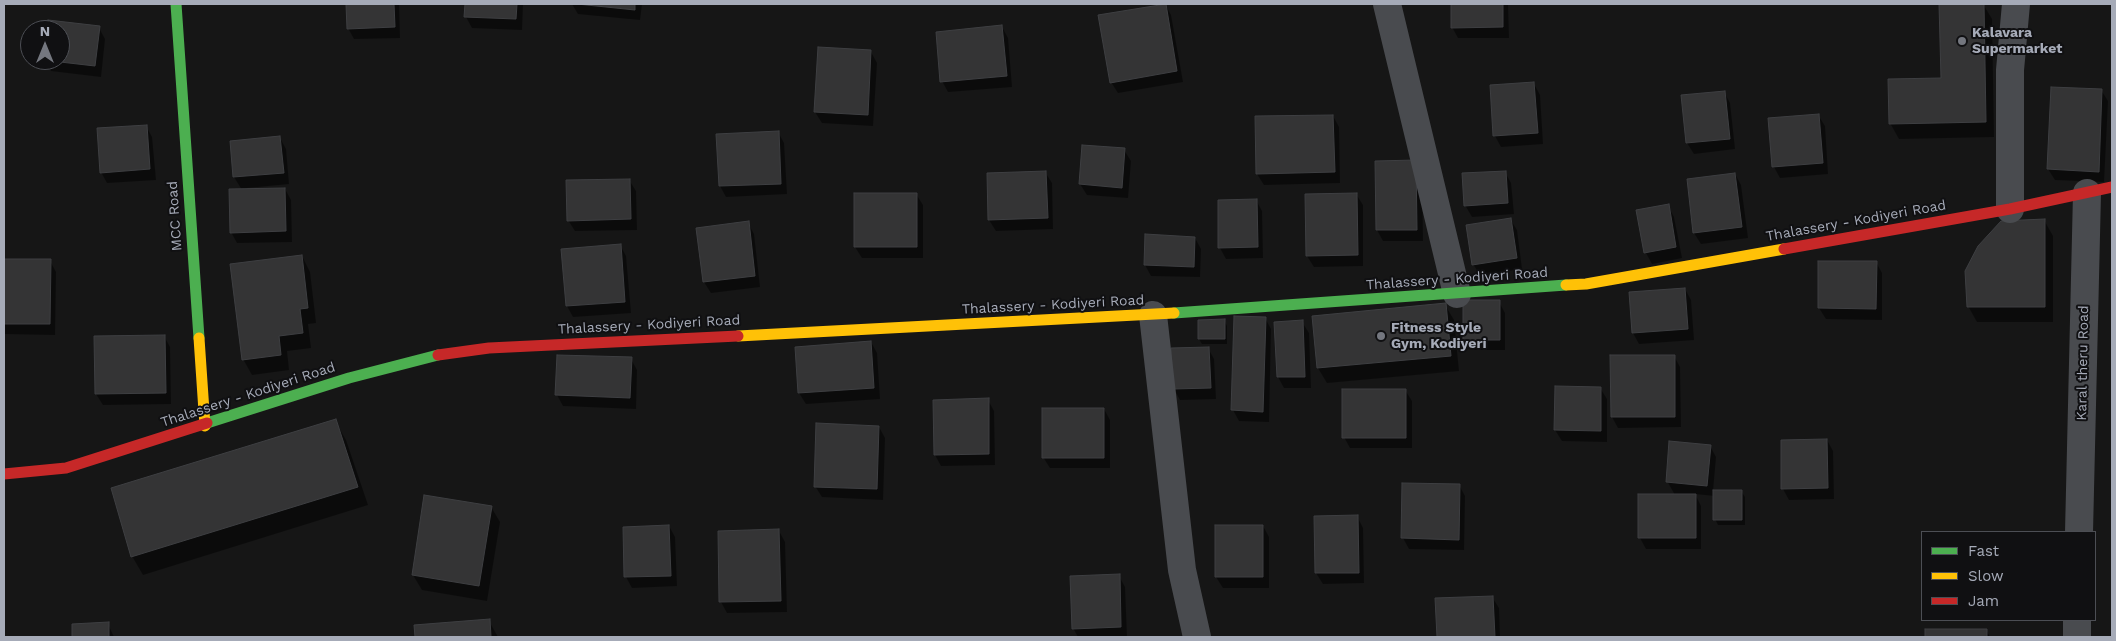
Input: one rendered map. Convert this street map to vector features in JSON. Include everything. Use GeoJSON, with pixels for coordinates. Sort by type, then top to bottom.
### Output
{"type":"FeatureCollection","features":[{"type":"Feature","properties":{"kind":"main road","name":"MCC Road"},"geometry":{"type":"LineString","coordinates":[[176,4],[204,426]]}},
{"type":"Feature","properties":{"kind":"main road","name":"Thalassery - Kodiyeri Road"},"geometry":{"type":"LineString","coordinates":[[4,474],[66,468],[204,426],[349,378],[432,356],[489,348],[1153,315],[1586,284],[2010,209],[2100,190]]}},
{"type":"Feature","properties":{"kind":"street"},"geometry":{"type":"LineString","coordinates":[[1387,4],[1457,294]]}},
{"type":"Feature","properties":{"kind":"street"},"geometry":{"type":"LineString","coordinates":[[2010,209],[2010,70],[2016,4]]}},
{"type":"Feature","properties":{"kind":"street","name":"Karal theru Road"},"geometry":{"type":"LineString","coordinates":[[2079,531],[2100,190]]}},
{"type":"Feature","properties":{"kind":"street"},"geometry":{"type":"LineString","coordinates":[[1153,315],[1182,570],[1197,637]]}},
{"type":"Feature","properties":{"kind":"street"},"geometry":{"type":"LineString","coordinates":[[2077,621],[2077,637]]}},
{"type":"Feature","properties":{"kind":"building"},"geometry":{"type":"Polygon","coordinates":[[[346,4],[394,4],[395,27],[347,29],[346,4]]]}},
{"type":"Feature","properties":{"kind":"building"},"geometry":{"type":"Polygon","coordinates":[[[465,4],[517,4],[516,19],[464,17],[465,4]]]}},
{"type":"Feature","properties":{"kind":"building"},"geometry":{"type":"Polygon","coordinates":[[[577,4],[635,4],[635,10],[577,4]]]}},
{"type":"Feature","properties":{"kind":"building"},"geometry":{"type":"Polygon","coordinates":[[[1166,4],[1177,71],[1110,83],[1098,15],[1166,4]]]}},
{"type":"Feature","properties":{"kind":"building"},"geometry":{"type":"Polygon","coordinates":[[[1451,4],[1503,4],[1503,27],[1451,28],[1451,4]]]}},
{"type":"Feature","properties":{"kind":"building","name":"Kalavara Supermarket"},"geometry":{"type":"Polygon","coordinates":[[[1939,4],[1984,4],[1986,122],[1889,124],[1888,79],[1941,78],[1939,4]]]}},
{"type":"Feature","properties":{"kind":"building"},"geometry":{"type":"Polygon","coordinates":[[[70,23],[100,26],[95,66],[70,63],[70,23]]]}},
{"type":"Feature","properties":{"kind":"building"},"geometry":{"type":"Polygon","coordinates":[[[1002,25],[1007,76],[940,82],[936,32],[1002,25]]]}},
{"type":"Feature","properties":{"kind":"building"},"geometry":{"type":"Polygon","coordinates":[[[818,47],[871,50],[868,115],[814,112],[818,47]]]}},
{"type":"Feature","properties":{"kind":"building"},"geometry":{"type":"Polygon","coordinates":[[[1534,82],[1538,133],[1493,136],[1490,85],[1534,82]]]}},
{"type":"Feature","properties":{"kind":"building"},"geometry":{"type":"Polygon","coordinates":[[[2051,87],[2102,89],[2099,172],[2047,169],[2051,87]]]}},
{"type":"Feature","properties":{"kind":"building"},"geometry":{"type":"Polygon","coordinates":[[[1725,91],[1730,139],[1686,143],[1681,95],[1725,91]]]}},
{"type":"Feature","properties":{"kind":"building"},"geometry":{"type":"Polygon","coordinates":[[[1819,114],[1823,163],[1772,167],[1768,118],[1819,114]]]}},
{"type":"Feature","properties":{"kind":"building"},"geometry":{"type":"Polygon","coordinates":[[[1333,115],[1335,172],[1256,174],[1255,116],[1333,115]]]}},
{"type":"Feature","properties":{"kind":"building"},"geometry":{"type":"Polygon","coordinates":[[[147,125],[150,169],[100,173],[97,128],[147,125]]]}},
{"type":"Feature","properties":{"kind":"building"},"geometry":{"type":"Polygon","coordinates":[[[779,131],[781,184],[719,186],[716,134],[779,131]]]}},
{"type":"Feature","properties":{"kind":"building"},"geometry":{"type":"Polygon","coordinates":[[[280,136],[284,173],[233,177],[230,141],[280,136]]]}},
{"type":"Feature","properties":{"kind":"building"},"geometry":{"type":"Polygon","coordinates":[[[1082,145],[1125,148],[1122,188],[1079,184],[1082,145]]]}},
{"type":"Feature","properties":{"kind":"building"},"geometry":{"type":"Polygon","coordinates":[[[1416,160],[1417,230],[1376,230],[1375,161],[1416,160]]]}},
{"type":"Feature","properties":{"kind":"building"},"geometry":{"type":"Polygon","coordinates":[[[1046,171],[1048,218],[988,220],[987,173],[1046,171]]]}},
{"type":"Feature","properties":{"kind":"building"},"geometry":{"type":"Polygon","coordinates":[[[1506,171],[1508,203],[1464,206],[1462,173],[1506,171]]]}},
{"type":"Feature","properties":{"kind":"building"},"geometry":{"type":"Polygon","coordinates":[[[1735,173],[1742,227],[1693,233],[1687,179],[1735,173]]]}},
{"type":"Feature","properties":{"kind":"building"},"geometry":{"type":"Polygon","coordinates":[[[630,179],[631,219],[567,221],[566,180],[630,179]]]}},
{"type":"Feature","properties":{"kind":"building"},"geometry":{"type":"Polygon","coordinates":[[[285,188],[286,231],[230,233],[229,189],[285,188]]]}},
{"type":"Feature","properties":{"kind":"building"},"geometry":{"type":"Polygon","coordinates":[[[854,193],[917,193],[917,247],[854,247],[854,193]]]}},
{"type":"Feature","properties":{"kind":"building"},"geometry":{"type":"Polygon","coordinates":[[[1357,193],[1358,255],[1306,256],[1305,194],[1357,193]]]}},
{"type":"Feature","properties":{"kind":"building"},"geometry":{"type":"Polygon","coordinates":[[[1257,199],[1258,247],[1218,248],[1218,200],[1257,199]]]}},
{"type":"Feature","properties":{"kind":"building"},"geometry":{"type":"Polygon","coordinates":[[[1669,204],[1676,247],[1644,253],[1636,210],[1669,204]]]}},
{"type":"Feature","properties":{"kind":"building"},"geometry":{"type":"Polygon","coordinates":[[[1511,218],[1517,258],[1472,265],[1466,225],[1511,218]]]}},
{"type":"Feature","properties":{"kind":"building"},"geometry":{"type":"Polygon","coordinates":[[[2045,219],[2045,307],[1967,307],[1965,271],[1978,246],[2001,221],[2045,219]]]}},
{"type":"Feature","properties":{"kind":"building"},"geometry":{"type":"Polygon","coordinates":[[[749,221],[755,276],[703,282],[696,228],[749,221]]]}},
{"type":"Feature","properties":{"kind":"building"},"geometry":{"type":"Polygon","coordinates":[[[1145,234],[1195,237],[1194,267],[1144,265],[1145,234]]]}},
{"type":"Feature","properties":{"kind":"building"},"geometry":{"type":"Polygon","coordinates":[[[621,244],[625,302],[566,306],[561,249],[621,244]]]}},
{"type":"Feature","properties":{"kind":"building"},"geometry":{"type":"Polygon","coordinates":[[[302,255],[308,308],[300,309],[303,333],[279,336],[281,355],[242,360],[230,264],[302,255]]]}},
{"type":"Feature","properties":{"kind":"building"},"geometry":{"type":"Polygon","coordinates":[[[4,259],[51,259],[50,324],[4,324],[4,259]]]}},
{"type":"Feature","properties":{"kind":"building"},"geometry":{"type":"Polygon","coordinates":[[[1818,261],[1877,261],[1876,309],[1818,308],[1818,261]]]}},
{"type":"Feature","properties":{"kind":"building"},"geometry":{"type":"Polygon","coordinates":[[[1685,288],[1688,329],[1632,333],[1629,292],[1685,288]]]}},
{"type":"Feature","properties":{"kind":"building"},"geometry":{"type":"Polygon","coordinates":[[[1463,300],[1500,300],[1500,340],[1463,340],[1463,300]]]}},
{"type":"Feature","properties":{"kind":"building","name":"Fitness Style Gym, Kodiyeri"},"geometry":{"type":"Polygon","coordinates":[[[1446,303],[1451,356],[1317,368],[1312,316],[1446,303]]]}},
{"type":"Feature","properties":{"kind":"building"},"geometry":{"type":"Polygon","coordinates":[[[1234,316],[1266,317],[1263,412],[1231,410],[1234,316]]]}},
{"type":"Feature","properties":{"kind":"building"},"geometry":{"type":"Polygon","coordinates":[[[1225,319],[1225,339],[1198,339],[1198,320],[1225,319]]]}},
{"type":"Feature","properties":{"kind":"building"},"geometry":{"type":"Polygon","coordinates":[[[1303,320],[1305,377],[1277,377],[1274,322],[1303,320]]]}},
{"type":"Feature","properties":{"kind":"building"},"geometry":{"type":"Polygon","coordinates":[[[165,335],[166,393],[95,394],[94,336],[165,335]]]}},
{"type":"Feature","properties":{"kind":"building"},"geometry":{"type":"Polygon","coordinates":[[[871,341],[874,388],[798,393],[795,347],[871,341]]]}},
{"type":"Feature","properties":{"kind":"building"},"geometry":{"type":"Polygon","coordinates":[[[1209,347],[1211,388],[1173,389],[1171,348],[1209,347]]]}},
{"type":"Feature","properties":{"kind":"building"},"geometry":{"type":"Polygon","coordinates":[[[557,355],[632,357],[630,398],[555,395],[557,355]]]}},
{"type":"Feature","properties":{"kind":"building"},"geometry":{"type":"Polygon","coordinates":[[[1610,355],[1675,355],[1675,417],[1611,417],[1610,355]]]}},
{"type":"Feature","properties":{"kind":"building"},"geometry":{"type":"Polygon","coordinates":[[[1555,386],[1601,387],[1601,431],[1554,430],[1555,386]]]}},
{"type":"Feature","properties":{"kind":"building"},"geometry":{"type":"Polygon","coordinates":[[[1342,389],[1406,389],[1406,438],[1342,438],[1342,389]]]}},
{"type":"Feature","properties":{"kind":"building"},"geometry":{"type":"Polygon","coordinates":[[[989,398],[989,454],[934,455],[933,400],[989,398]]]}},
{"type":"Feature","properties":{"kind":"building"},"geometry":{"type":"Polygon","coordinates":[[[1042,408],[1104,408],[1104,458],[1042,458],[1042,408]]]}},
{"type":"Feature","properties":{"kind":"building"},"geometry":{"type":"Polygon","coordinates":[[[336,419],[358,487],[131,557],[111,488],[336,419]]]}},
{"type":"Feature","properties":{"kind":"building"},"geometry":{"type":"Polygon","coordinates":[[[816,423],[879,426],[877,489],[814,487],[816,423]]]}},
{"type":"Feature","properties":{"kind":"building"},"geometry":{"type":"Polygon","coordinates":[[[1827,439],[1828,488],[1781,489],[1781,440],[1827,439]]]}},
{"type":"Feature","properties":{"kind":"building"},"geometry":{"type":"Polygon","coordinates":[[[1669,441],[1711,445],[1707,486],[1666,482],[1669,441]]]}},
{"type":"Feature","properties":{"kind":"building"},"geometry":{"type":"Polygon","coordinates":[[[1402,483],[1460,484],[1459,540],[1401,538],[1402,483]]]}},
{"type":"Feature","properties":{"kind":"building"},"geometry":{"type":"Polygon","coordinates":[[[1713,490],[1742,490],[1742,520],[1713,520],[1713,490]]]}},
{"type":"Feature","properties":{"kind":"building"},"geometry":{"type":"Polygon","coordinates":[[[1638,494],[1696,494],[1696,538],[1638,538],[1638,494]]]}},
{"type":"Feature","properties":{"kind":"building"},"geometry":{"type":"Polygon","coordinates":[[[424,495],[492,506],[479,586],[412,575],[424,495]]]}},
{"type":"Feature","properties":{"kind":"building"},"geometry":{"type":"Polygon","coordinates":[[[1358,515],[1359,573],[1315,573],[1314,516],[1358,515]]]}},
{"type":"Feature","properties":{"kind":"building"},"geometry":{"type":"Polygon","coordinates":[[[669,525],[671,576],[624,577],[623,527],[669,525]]]}},
{"type":"Feature","properties":{"kind":"building"},"geometry":{"type":"Polygon","coordinates":[[[1215,525],[1263,525],[1263,577],[1215,577],[1215,525]]]}},
{"type":"Feature","properties":{"kind":"building"},"geometry":{"type":"Polygon","coordinates":[[[779,529],[781,601],[719,602],[718,531],[779,529]]]}},
{"type":"Feature","properties":{"kind":"building"},"geometry":{"type":"Polygon","coordinates":[[[1120,574],[1121,627],[1072,629],[1070,576],[1120,574]]]}},
{"type":"Feature","properties":{"kind":"building"},"geometry":{"type":"Polygon","coordinates":[[[1493,596],[1495,637],[1437,637],[1435,598],[1493,596]]]}},
{"type":"Feature","properties":{"kind":"building"},"geometry":{"type":"Polygon","coordinates":[[[490,619],[491,637],[415,637],[414,625],[490,619]]]}},
{"type":"Feature","properties":{"kind":"building"},"geometry":{"type":"Polygon","coordinates":[[[109,622],[109,637],[72,637],[72,624],[109,622]]]}},
{"type":"Feature","properties":{"kind":"building"},"geometry":{"type":"Polygon","coordinates":[[[1925,629],[1987,629],[1987,637],[1925,637],[1925,629]]]}},
{"type":"Feature","properties":{"kind":"traffic: fast"},"geometry":{"type":"LineString","coordinates":[[176,4],[199,338]]}},
{"type":"Feature","properties":{"kind":"traffic: fast"},"geometry":{"type":"LineString","coordinates":[[1174,313],[1566,285]]}},
{"type":"Feature","properties":{"kind":"traffic: fast"},"geometry":{"type":"LineString","coordinates":[[207,423],[349,378],[438,355]]}},
{"type":"Feature","properties":{"kind":"traffic: slow"},"geometry":{"type":"LineString","coordinates":[[1566,285],[1586,284],[1784,249]]}},
{"type":"Feature","properties":{"kind":"traffic: slow"},"geometry":{"type":"LineString","coordinates":[[738,336],[1174,313]]}},
{"type":"Feature","properties":{"kind":"traffic: slow"},"geometry":{"type":"LineString","coordinates":[[199,338],[205,426]]}},
{"type":"Feature","properties":{"kind":"traffic: jam"},"geometry":{"type":"LineString","coordinates":[[1784,249],[2010,209],[2112,187]]}},
{"type":"Feature","properties":{"kind":"traffic: jam"},"geometry":{"type":"LineString","coordinates":[[438,355],[489,348],[738,336]]}},
{"type":"Feature","properties":{"kind":"traffic: jam"},"geometry":{"type":"LineString","coordinates":[[4,474],[66,468],[207,423]]}},
{"type":"Feature","properties":{"kind":"place","name":"Kalavara Supermarket"},"geometry":{"type":"Point","coordinates":[1962,41]}},
{"type":"Feature","properties":{"kind":"place","name":"Fitness Style Gym, Kodiyeri"},"geometry":{"type":"Point","coordinates":[1381,336]}}]}
